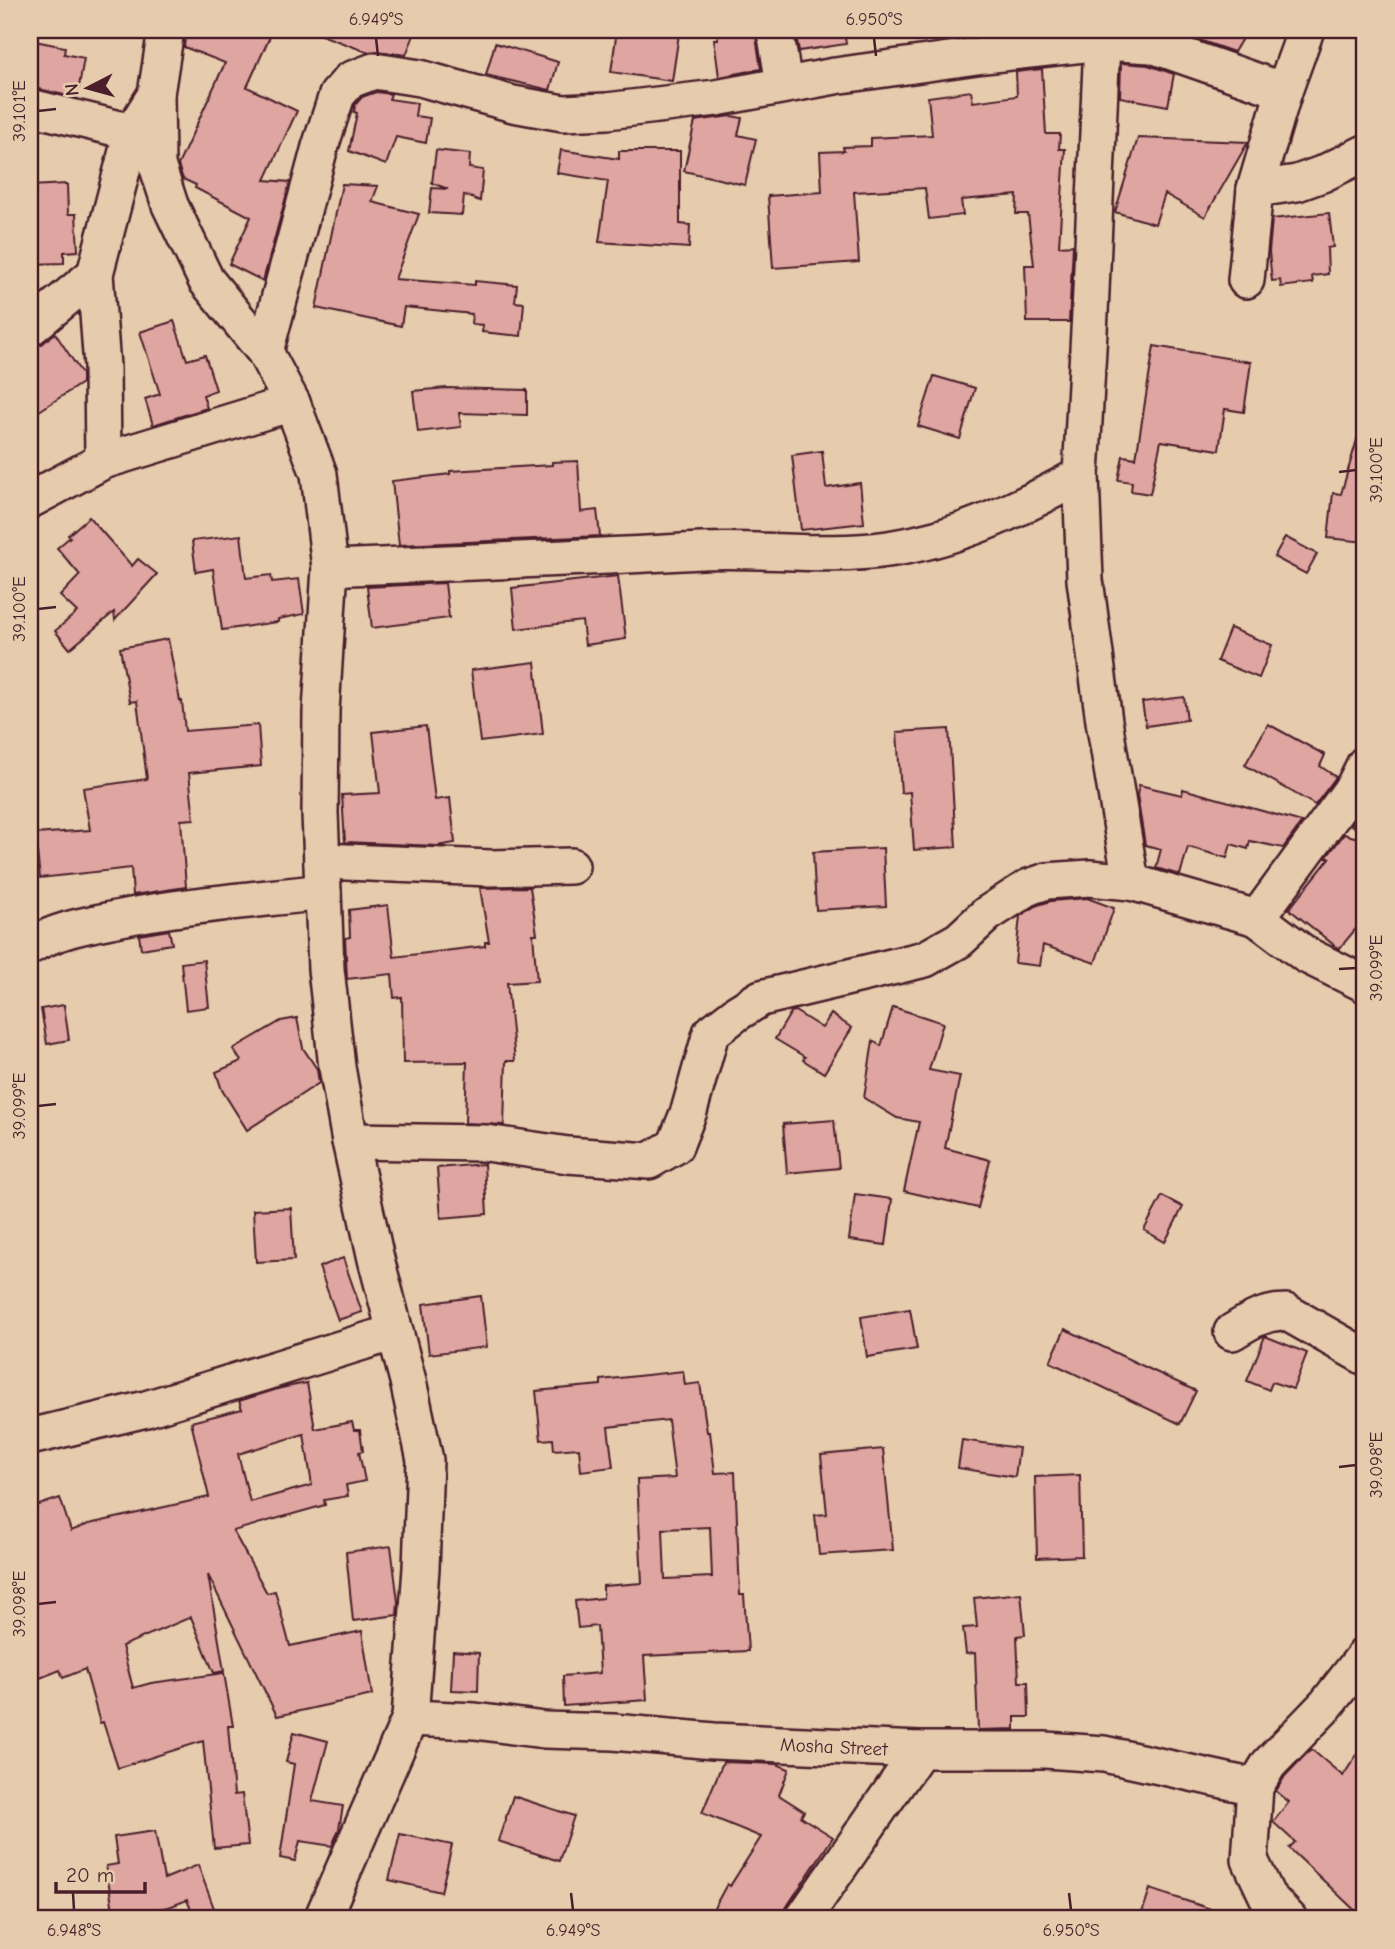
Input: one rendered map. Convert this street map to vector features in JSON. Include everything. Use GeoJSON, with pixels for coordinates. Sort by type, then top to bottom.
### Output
{"type":"FeatureCollection","features":[{"type":"Feature","properties":{"kind":"street"},"geometry":{"type":"LineString","coordinates":[[166,30],[156,93],[157,165],[170,205],[206,280],[265,352],[292,403],[319,474],[330,568],[321,711],[322,877],[326,970],[337,1067],[350,1141],[425,1460],[421,1568],[410,1718],[322,1919]]}},
{"type":"Feature","properties":{"kind":"street"},"geometry":{"type":"LineString","coordinates":[[775,30],[785,84]]}},
{"type":"Feature","properties":{"kind":"street"},"geometry":{"type":"LineString","coordinates":[[1246,280],[1255,190],[1284,92],[1306,30]]}},
{"type":"Feature","properties":{"kind":"street"},"geometry":{"type":"LineString","coordinates":[[265,352],[320,147],[337,95],[350,80],[374,71],[420,78],[513,104],[563,113],[607,111],[716,98],[785,84],[971,57],[1102,42],[1152,45],[1284,92]]}},
{"type":"Feature","properties":{"kind":"street"},"geometry":{"type":"LineString","coordinates":[[1102,42],[1081,475],[1085,580],[1104,721],[1131,882]]}},
{"type":"Feature","properties":{"kind":"street"},"geometry":{"type":"LineString","coordinates":[[103,461],[102,368],[95,274],[132,132],[156,93]]}},
{"type":"Feature","properties":{"kind":"street"},"geometry":{"type":"LineString","coordinates":[[30,107],[132,132]]}},
{"type":"Feature","properties":{"kind":"street"},"geometry":{"type":"LineString","coordinates":[[1255,190],[1297,183],[1365,153]]}},
{"type":"Feature","properties":{"kind":"street"},"geometry":{"type":"LineString","coordinates":[[30,328],[95,274]]}},
{"type":"Feature","properties":{"kind":"street"},"geometry":{"type":"LineString","coordinates":[[30,500],[103,461],[292,403]]}},
{"type":"Feature","properties":{"kind":"street"},"geometry":{"type":"LineString","coordinates":[[330,568],[709,551],[793,553],[888,549],[965,530],[1025,506],[1081,475]]}},
{"type":"Feature","properties":{"kind":"street"},"geometry":{"type":"LineString","coordinates":[[1257,918],[1354,786],[1365,764]]}},
{"type":"Feature","properties":{"kind":"street"},"geometry":{"type":"LineString","coordinates":[[30,946],[45,937],[78,927],[322,877],[571,866]]}},
{"type":"Feature","properties":{"kind":"street"},"geometry":{"type":"LineString","coordinates":[[350,1141],[486,1143],[568,1155],[649,1161],[675,1146],[689,1111],[711,1032],[761,998],[925,959],[959,940],[987,914],[1029,887],[1048,881],[1090,878],[1131,882],[1257,918],[1306,955],[1365,984]]}},
{"type":"Feature","properties":{"kind":"street"},"geometry":{"type":"LineString","coordinates":[[1232,1332],[1259,1316],[1286,1312],[1365,1357]]}},
{"type":"Feature","properties":{"kind":"street"},"geometry":{"type":"LineString","coordinates":[[30,1437],[146,1409],[395,1332]]}},
{"type":"Feature","properties":{"kind":"street"},"geometry":{"type":"LineString","coordinates":[[1289,1919],[1267,1896],[1250,1860],[1255,1787],[1269,1764],[1326,1705],[1365,1655]]}},
{"type":"Feature","properties":{"kind":"street","name":"Mosha Street"},"geometry":{"type":"LineString","coordinates":[[410,1718],[713,1741],[920,1750],[1045,1750],[1104,1754],[1255,1787]]}},
{"type":"Feature","properties":{"kind":"street"},"geometry":{"type":"LineString","coordinates":[[803,1919],[920,1750]]}},
{"type":"Feature","properties":{"kind":"building"},"geometry":{"type":"Polygon","coordinates":[[[186,30],[273,30],[247,87],[297,111],[265,180],[290,182],[263,281],[229,264],[251,217],[195,188],[196,185],[183,179],[178,165],[225,63],[184,47],[186,30]]]}},
{"type":"Feature","properties":{"kind":"building"},"geometry":{"type":"Polygon","coordinates":[[[416,30],[406,55],[367,52],[313,32],[416,30]]]}},
{"type":"Feature","properties":{"kind":"building"},"geometry":{"type":"Polygon","coordinates":[[[617,30],[651,30],[679,34],[672,81],[611,72],[617,30]]]}},
{"type":"Feature","properties":{"kind":"building"},"geometry":{"type":"Polygon","coordinates":[[[717,30],[755,30],[761,69],[719,77],[714,39],[718,39],[717,30]]]}},
{"type":"Feature","properties":{"kind":"building"},"geometry":{"type":"Polygon","coordinates":[[[795,30],[844,30],[846,44],[799,51],[795,30]]]}},
{"type":"Feature","properties":{"kind":"building"},"geometry":{"type":"Polygon","coordinates":[[[1170,30],[1247,30],[1234,52],[1170,30]]]}},
{"type":"Feature","properties":{"kind":"building"},"geometry":{"type":"Polygon","coordinates":[[[30,40],[65,47],[64,54],[84,58],[77,98],[30,87],[30,40]]]}},
{"type":"Feature","properties":{"kind":"building"},"geometry":{"type":"Polygon","coordinates":[[[495,43],[558,62],[550,90],[486,75],[495,43]]]}},
{"type":"Feature","properties":{"kind":"building"},"geometry":{"type":"Polygon","coordinates":[[[1121,63],[1148,65],[1174,74],[1168,106],[1120,97],[1121,63]]]}},
{"type":"Feature","properties":{"kind":"building"},"geometry":{"type":"Polygon","coordinates":[[[1042,69],[1046,134],[1060,134],[1059,149],[1065,149],[1059,246],[1073,245],[1069,322],[1027,322],[1025,265],[1034,265],[1028,214],[1016,214],[1017,195],[961,200],[963,215],[929,219],[925,188],[854,192],[859,262],[773,268],[768,196],[822,192],[820,152],[844,151],[843,147],[871,146],[871,138],[932,135],[928,97],[971,91],[973,102],[1017,96],[1016,72],[1042,69]]]}},
{"type":"Feature","properties":{"kind":"building"},"geometry":{"type":"Polygon","coordinates":[[[376,92],[391,94],[389,99],[417,103],[415,116],[430,118],[426,143],[396,137],[386,165],[349,151],[357,113],[354,112],[355,105],[362,97],[376,92]]]}},
{"type":"Feature","properties":{"kind":"building"},"geometry":{"type":"Polygon","coordinates":[[[731,116],[742,118],[738,135],[756,139],[745,185],[684,171],[695,121],[731,116]]]}},
{"type":"Feature","properties":{"kind":"building"},"geometry":{"type":"Polygon","coordinates":[[[1138,138],[1248,142],[1205,217],[1165,194],[1155,224],[1115,212],[1138,138]]]}},
{"type":"Feature","properties":{"kind":"building"},"geometry":{"type":"Polygon","coordinates":[[[436,150],[470,154],[469,168],[483,170],[480,201],[464,195],[462,215],[429,213],[432,188],[448,189],[432,183],[436,150]]]}},
{"type":"Feature","properties":{"kind":"building"},"geometry":{"type":"Polygon","coordinates":[[[561,150],[619,159],[619,151],[680,151],[680,224],[690,225],[689,248],[599,242],[608,181],[557,173],[561,150]]]}},
{"type":"Feature","properties":{"kind":"building"},"geometry":{"type":"Polygon","coordinates":[[[67,184],[68,214],[76,214],[78,251],[64,252],[64,263],[30,264],[30,186],[67,184]]]}},
{"type":"Feature","properties":{"kind":"building"},"geometry":{"type":"Polygon","coordinates":[[[342,184],[378,186],[372,202],[419,214],[395,279],[517,285],[515,302],[524,303],[521,336],[482,332],[483,325],[471,324],[472,314],[404,307],[401,326],[316,308],[342,184]]]}},
{"type":"Feature","properties":{"kind":"building"},"geometry":{"type":"Polygon","coordinates":[[[1329,213],[1333,247],[1327,248],[1328,274],[1312,276],[1313,283],[1281,287],[1280,280],[1272,281],[1269,252],[1272,219],[1329,213]]]}},
{"type":"Feature","properties":{"kind":"building"},"geometry":{"type":"Polygon","coordinates":[[[174,321],[187,360],[205,355],[216,390],[203,395],[207,408],[153,425],[145,399],[160,394],[140,332],[174,321]]]}},
{"type":"Feature","properties":{"kind":"building"},"geometry":{"type":"Polygon","coordinates":[[[55,333],[82,374],[82,383],[30,417],[30,348],[42,344],[55,333]]]}},
{"type":"Feature","properties":{"kind":"building"},"geometry":{"type":"Polygon","coordinates":[[[1154,346],[1251,362],[1244,412],[1225,409],[1219,450],[1161,441],[1150,494],[1131,491],[1132,482],[1118,480],[1123,456],[1136,458],[1154,346]]]}},
{"type":"Feature","properties":{"kind":"building"},"geometry":{"type":"Polygon","coordinates":[[[934,376],[975,388],[960,439],[918,426],[934,376]]]}},
{"type":"Feature","properties":{"kind":"building"},"geometry":{"type":"Polygon","coordinates":[[[447,388],[527,390],[527,415],[459,413],[461,427],[418,432],[413,391],[447,388]]]}},
{"type":"Feature","properties":{"kind":"building"},"geometry":{"type":"Polygon","coordinates":[[[1359,433],[1365,434],[1365,542],[1328,538],[1333,493],[1341,494],[1359,433]]]}},
{"type":"Feature","properties":{"kind":"building"},"geometry":{"type":"Polygon","coordinates":[[[822,451],[826,488],[860,483],[864,523],[801,530],[792,455],[822,451]]]}},
{"type":"Feature","properties":{"kind":"building"},"geometry":{"type":"Polygon","coordinates":[[[578,461],[581,512],[597,510],[600,536],[399,545],[392,481],[450,474],[450,471],[578,461]]]}},
{"type":"Feature","properties":{"kind":"building"},"geometry":{"type":"Polygon","coordinates":[[[89,517],[132,566],[138,559],[157,574],[115,620],[114,612],[70,649],[55,631],[77,612],[60,596],[80,575],[57,548],[89,517]]]}},
{"type":"Feature","properties":{"kind":"building"},"geometry":{"type":"Polygon","coordinates":[[[241,535],[246,578],[271,575],[272,582],[299,579],[304,614],[278,619],[278,622],[222,630],[213,569],[196,572],[192,541],[241,535]]]}},
{"type":"Feature","properties":{"kind":"building"},"geometry":{"type":"Polygon","coordinates":[[[1285,537],[1317,554],[1306,574],[1274,557],[1285,537]]]}},
{"type":"Feature","properties":{"kind":"building"},"geometry":{"type":"Polygon","coordinates":[[[618,576],[626,639],[585,645],[582,621],[516,629],[512,588],[618,576]]]}},
{"type":"Feature","properties":{"kind":"building"},"geometry":{"type":"Polygon","coordinates":[[[445,583],[449,618],[372,628],[367,587],[445,583]]]}},
{"type":"Feature","properties":{"kind":"building"},"geometry":{"type":"Polygon","coordinates":[[[1230,628],[1272,645],[1259,678],[1217,661],[1230,628]]]}},
{"type":"Feature","properties":{"kind":"building"},"geometry":{"type":"Polygon","coordinates":[[[168,639],[182,701],[185,731],[258,725],[261,766],[189,773],[194,819],[181,820],[186,887],[133,895],[131,868],[40,878],[35,834],[90,830],[83,788],[147,779],[137,701],[130,702],[120,648],[168,639]]]}},
{"type":"Feature","properties":{"kind":"building"},"geometry":{"type":"Polygon","coordinates":[[[535,662],[543,734],[480,742],[471,670],[535,662]]]}},
{"type":"Feature","properties":{"kind":"building"},"geometry":{"type":"Polygon","coordinates":[[[1184,697],[1187,720],[1146,726],[1142,702],[1184,697]]]}},
{"type":"Feature","properties":{"kind":"building"},"geometry":{"type":"Polygon","coordinates":[[[1268,724],[1325,755],[1320,766],[1336,777],[1315,805],[1245,765],[1268,724]]]}},
{"type":"Feature","properties":{"kind":"building"},"geometry":{"type":"Polygon","coordinates":[[[426,726],[435,800],[450,798],[455,843],[437,846],[345,842],[342,795],[380,793],[373,732],[426,726]]]}},
{"type":"Feature","properties":{"kind":"building"},"geometry":{"type":"Polygon","coordinates":[[[949,729],[956,847],[914,850],[910,792],[901,793],[897,732],[949,729]]]}},
{"type":"Feature","properties":{"kind":"building"},"geometry":{"type":"Polygon","coordinates":[[[1139,785],[1182,795],[1183,789],[1302,822],[1283,848],[1250,841],[1248,849],[1231,844],[1227,858],[1188,847],[1180,875],[1156,868],[1161,849],[1145,845],[1137,795],[1139,785]]]}},
{"type":"Feature","properties":{"kind":"building"},"geometry":{"type":"Polygon","coordinates":[[[1365,805],[1365,833],[1351,825],[1365,805]]]}},
{"type":"Feature","properties":{"kind":"building"},"geometry":{"type":"Polygon","coordinates":[[[1344,834],[1365,840],[1365,918],[1339,949],[1289,909],[1330,858],[1326,858],[1344,834]]]}},
{"type":"Feature","properties":{"kind":"building"},"geometry":{"type":"Polygon","coordinates":[[[883,848],[886,906],[816,910],[813,852],[883,848]]]}},
{"type":"Feature","properties":{"kind":"building"},"geometry":{"type":"Polygon","coordinates":[[[530,887],[537,934],[533,934],[537,981],[507,983],[515,1061],[506,1061],[504,1125],[465,1123],[467,1062],[403,1063],[402,997],[394,998],[392,974],[347,979],[345,938],[350,937],[349,910],[388,905],[394,957],[485,946],[485,942],[489,942],[480,888],[530,887]]]}},
{"type":"Feature","properties":{"kind":"building"},"geometry":{"type":"Polygon","coordinates":[[[1087,898],[1114,908],[1095,963],[1043,945],[1040,966],[1015,963],[1020,916],[1051,901],[1087,898]]]}},
{"type":"Feature","properties":{"kind":"building"},"geometry":{"type":"Polygon","coordinates":[[[169,930],[172,944],[141,949],[139,935],[169,930]]]}},
{"type":"Feature","properties":{"kind":"building"},"geometry":{"type":"Polygon","coordinates":[[[204,960],[209,1007],[186,1010],[181,963],[204,960]]]}},
{"type":"Feature","properties":{"kind":"building"},"geometry":{"type":"Polygon","coordinates":[[[64,1005],[69,1040],[47,1044],[41,1009],[64,1005]]]}},
{"type":"Feature","properties":{"kind":"building"},"geometry":{"type":"Polygon","coordinates":[[[893,1007],[943,1023],[929,1070],[960,1076],[945,1148],[990,1160],[978,1208],[904,1191],[919,1122],[897,1118],[864,1098],[873,1041],[881,1046],[893,1007]]]}},
{"type":"Feature","properties":{"kind":"building"},"geometry":{"type":"Polygon","coordinates":[[[795,1011],[822,1028],[831,1014],[852,1028],[824,1073],[803,1060],[805,1057],[775,1039],[791,1012],[795,1011]]]}},
{"type":"Feature","properties":{"kind":"building"},"geometry":{"type":"Polygon","coordinates":[[[297,1018],[303,1048],[317,1069],[319,1083],[247,1130],[222,1090],[216,1072],[241,1061],[233,1049],[281,1021],[297,1018]]]}},
{"type":"Feature","properties":{"kind":"building"},"geometry":{"type":"Polygon","coordinates":[[[834,1120],[839,1168],[787,1173],[783,1124],[834,1120]]]}},
{"type":"Feature","properties":{"kind":"building"},"geometry":{"type":"Polygon","coordinates":[[[484,1164],[487,1214],[441,1218],[437,1168],[484,1164]]]}},
{"type":"Feature","properties":{"kind":"building"},"geometry":{"type":"Polygon","coordinates":[[[855,1194],[892,1199],[886,1245],[849,1240],[855,1194]]]}},
{"type":"Feature","properties":{"kind":"building"},"geometry":{"type":"Polygon","coordinates":[[[1162,1196],[1183,1207],[1165,1242],[1144,1230],[1162,1196]]]}},
{"type":"Feature","properties":{"kind":"building"},"geometry":{"type":"Polygon","coordinates":[[[291,1208],[294,1260],[256,1262],[253,1210],[291,1208]]]}},
{"type":"Feature","properties":{"kind":"building"},"geometry":{"type":"Polygon","coordinates":[[[343,1258],[362,1312],[338,1320],[319,1267],[343,1258]]]}},
{"type":"Feature","properties":{"kind":"building"},"geometry":{"type":"Polygon","coordinates":[[[481,1296],[487,1347],[429,1354],[423,1304],[481,1296]]]}},
{"type":"Feature","properties":{"kind":"building"},"geometry":{"type":"Polygon","coordinates":[[[910,1309],[917,1349],[867,1357],[861,1317],[910,1309]]]}},
{"type":"Feature","properties":{"kind":"building"},"geometry":{"type":"Polygon","coordinates":[[[1065,1329],[1196,1391],[1180,1424],[1050,1362],[1065,1329]]]}},
{"type":"Feature","properties":{"kind":"building"},"geometry":{"type":"Polygon","coordinates":[[[1265,1336],[1307,1353],[1293,1389],[1272,1382],[1269,1390],[1247,1381],[1265,1336]]]}},
{"type":"Feature","properties":{"kind":"building"},"geometry":{"type":"Polygon","coordinates":[[[683,1371],[685,1385],[700,1383],[715,1473],[735,1472],[740,1595],[744,1595],[748,1651],[644,1656],[647,1700],[564,1706],[563,1676],[600,1673],[597,1626],[578,1628],[575,1601],[603,1598],[603,1586],[642,1583],[637,1480],[675,1478],[668,1420],[608,1427],[613,1467],[581,1471],[579,1448],[554,1450],[553,1439],[541,1440],[536,1391],[601,1385],[601,1380],[683,1371]],[[710,1527],[663,1529],[665,1579],[712,1577],[710,1527]]]}},
{"type":"Feature","properties":{"kind":"building"},"geometry":{"type":"Polygon","coordinates":[[[307,1383],[315,1429],[352,1422],[354,1430],[360,1430],[363,1451],[359,1452],[365,1481],[346,1485],[348,1496],[324,1500],[325,1505],[233,1531],[267,1593],[275,1591],[290,1646],[362,1631],[372,1695],[277,1716],[208,1575],[224,1671],[214,1673],[191,1617],[122,1646],[133,1688],[224,1673],[233,1726],[228,1726],[234,1795],[242,1794],[248,1845],[214,1848],[203,1741],[118,1768],[103,1722],[100,1723],[85,1669],[63,1678],[60,1670],[30,1682],[30,1508],[60,1498],[71,1531],[89,1524],[209,1497],[191,1422],[242,1409],[239,1401],[307,1383]],[[304,1434],[238,1454],[250,1502],[312,1485],[304,1434]]]}},
{"type":"Feature","properties":{"kind":"building"},"geometry":{"type":"Polygon","coordinates":[[[962,1440],[1019,1448],[1015,1477],[958,1468],[962,1440]]]}},
{"type":"Feature","properties":{"kind":"building"},"geometry":{"type":"Polygon","coordinates":[[[883,1449],[893,1550],[819,1555],[815,1515],[827,1514],[821,1455],[883,1449]]]}},
{"type":"Feature","properties":{"kind":"building"},"geometry":{"type":"Polygon","coordinates":[[[1080,1475],[1082,1556],[1037,1558],[1035,1477],[1080,1475]]]}},
{"type":"Feature","properties":{"kind":"building"},"geometry":{"type":"Polygon","coordinates":[[[391,1546],[398,1602],[397,1615],[353,1621],[346,1552],[391,1546]]]}},
{"type":"Feature","properties":{"kind":"building"},"geometry":{"type":"Polygon","coordinates":[[[1021,1593],[1025,1635],[1017,1636],[1019,1682],[1028,1682],[1029,1717],[1015,1717],[1015,1729],[978,1730],[975,1653],[966,1654],[963,1628],[977,1627],[974,1598],[1021,1593]]]}},
{"type":"Feature","properties":{"kind":"building"},"geometry":{"type":"Polygon","coordinates":[[[453,1651],[479,1653],[478,1691],[451,1690],[453,1651]]]}},
{"type":"Feature","properties":{"kind":"building"},"geometry":{"type":"Polygon","coordinates":[[[294,1732],[328,1741],[312,1801],[343,1806],[339,1829],[332,1846],[300,1841],[295,1861],[280,1858],[294,1764],[286,1762],[294,1732]]]}},
{"type":"Feature","properties":{"kind":"building"},"geometry":{"type":"Polygon","coordinates":[[[1365,1742],[1364,1919],[1289,1848],[1295,1842],[1273,1822],[1289,1802],[1276,1791],[1285,1776],[1311,1749],[1343,1776],[1365,1742]]]}},
{"type":"Feature","properties":{"kind":"building"},"geometry":{"type":"Polygon","coordinates":[[[723,1762],[777,1764],[789,1769],[779,1795],[804,1811],[801,1817],[833,1837],[786,1908],[783,1919],[708,1919],[727,1884],[730,1886],[761,1837],[702,1813],[723,1762]]]}},
{"type":"Feature","properties":{"kind":"building"},"geometry":{"type":"Polygon","coordinates":[[[513,1796],[574,1816],[559,1861],[498,1841],[513,1796]]]}},
{"type":"Feature","properties":{"kind":"building"},"geometry":{"type":"Polygon","coordinates":[[[155,1831],[164,1879],[198,1865],[218,1919],[195,1919],[187,1900],[169,1907],[114,1917],[106,1866],[118,1864],[114,1837],[155,1831]]]}},
{"type":"Feature","properties":{"kind":"building"},"geometry":{"type":"Polygon","coordinates":[[[400,1834],[452,1845],[441,1892],[389,1880],[400,1834]]]}},
{"type":"Feature","properties":{"kind":"building"},"geometry":{"type":"Polygon","coordinates":[[[1150,1889],[1229,1915],[1228,1919],[1140,1919],[1150,1889]]]}}]}
